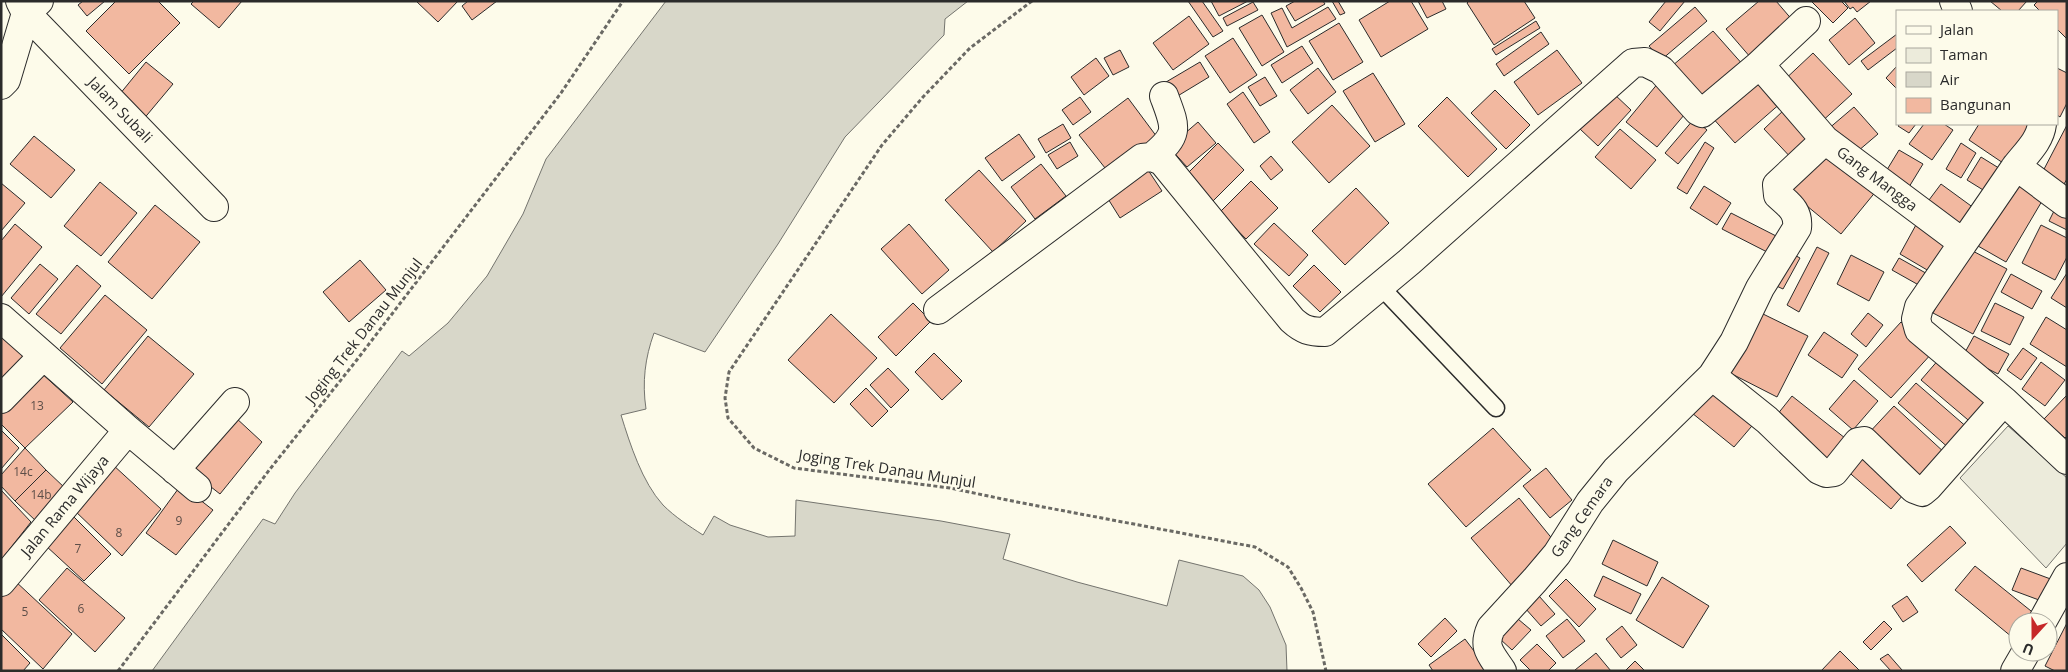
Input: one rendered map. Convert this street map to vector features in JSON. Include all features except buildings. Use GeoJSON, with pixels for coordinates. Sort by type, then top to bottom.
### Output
{"type":"FeatureCollection","features":[{"type":"Feature","properties":{"kind":"street"},"geometry":{"type":"LineString","coordinates":[[1,85],[6,80],[28,5]]}},
{"type":"Feature","properties":{"kind":"street","name":"Jalam Subali"},"geometry":{"type":"LineString","coordinates":[[28,5],[214,206]]}},
{"type":"Feature","properties":{"kind":"street"},"geometry":{"type":"LineString","coordinates":[[938,310],[1142,158],[1152,157],[1162,161],[1292,320],[1302,329],[1312,332],[1325,332],[1380,286],[1633,63],[1645,62],[1661,70],[1698,111],[1702,113],[1758,66],[1806,21]]}},
{"type":"Feature","properties":{"kind":"street"},"geometry":{"type":"LineString","coordinates":[[1758,66],[1764,68],[1825,140]]}},
{"type":"Feature","properties":{"kind":"street"},"geometry":{"type":"LineString","coordinates":[[1152,157],[1167,144],[1173,134],[1174,122],[1164,96]]}},
{"type":"Feature","properties":{"kind":"street"},"geometry":{"type":"LineString","coordinates":[[2042,125],[2041,131],[2033,146],[2016,166],[1919,307],[1916,319],[1919,330],[1928,339],[2004,402],[2067,460]]}},
{"type":"Feature","properties":{"kind":"street","name":"Gang Mangga"},"geometry":{"type":"LineString","coordinates":[[1712,376],[1734,342],[1760,288],[1797,228],[1798,220],[1795,210],[1778,195],[1777,185],[1825,140],[1963,243]]}},
{"type":"Feature","properties":{"kind":"street"},"geometry":{"type":"LineString","coordinates":[[2016,166],[2067,204]]}},
{"type":"Feature","properties":{"kind":"street"},"geometry":{"type":"LineString","coordinates":[[1,318],[197,488]]}},
{"type":"Feature","properties":{"kind":"street"},"geometry":{"type":"LineString","coordinates":[[1,400],[43,356]]}},
{"type":"Feature","properties":{"kind":"street"},"geometry":{"type":"LineString","coordinates":[[1712,376],[1767,420],[1819,470],[1826,473],[1834,472],[1858,442],[1864,441],[1914,489],[1922,492],[1928,488],[2004,402]]}},
{"type":"Feature","properties":{"kind":"street","name":"Gang Cemara"},"geometry":{"type":"LineString","coordinates":[[1502,671],[1486,647],[1486,637],[1491,628],[1551,561],[1590,502],[1616,470],[1712,376]]}},
{"type":"Feature","properties":{"kind":"street"},"geometry":{"type":"LineString","coordinates":[[175,470],[235,402]]}},
{"type":"Feature","properties":{"kind":"street","name":"Jalan Rama Wijaya"},"geometry":{"type":"LineString","coordinates":[[1,582],[128,430]]}},
{"type":"Feature","properties":{"kind":"street"},"geometry":{"type":"LineString","coordinates":[[2048,612],[2067,577]]}},
{"type":"Feature","properties":{"kind":"lane"},"geometry":{"type":"LineString","coordinates":[[1380,286],[1496,408]]}},
{"type":"Feature","properties":{"kind":"path","name":"Joging Trek Danau Munjul"},"geometry":{"type":"LineString","coordinates":[[118,671],[270,469],[380,331],[561,94],[623,1]]}},
{"type":"Feature","properties":{"kind":"path","name":"Joging Trek Danau Munjul"},"geometry":{"type":"LineString","coordinates":[[1032,1],[970,48],[923,97],[882,144],[729,372],[725,398],[728,418],[754,448],[794,468],[950,488],[1255,547],[1288,567],[1301,588],[1313,612],[1326,671]]}},
{"type":"Feature","properties":{"kind":"green space"},"geometry":{"type":"Polygon","coordinates":[[[2008,426],[2067,478],[2067,543],[2046,568],[1960,478],[2008,426]]]}},
{"type":"Feature","properties":{"kind":"water"},"geometry":{"type":"Polygon","coordinates":[[[666,1],[968,1],[945,19],[944,35],[845,137],[778,244],[705,352],[654,333],[645,370],[646,409],[621,415],[643,474],[663,505],[703,535],[714,516],[730,525],[768,537],[795,536],[796,500],[941,521],[1010,534],[1003,559],[1077,582],[1167,606],[1179,560],[1243,576],[1259,590],[1270,607],[1286,645],[1287,671],[152,671],[263,519],[275,524],[295,493],[402,351],[409,356],[448,323],[487,276],[523,214],[546,159],[666,1]]]}}]}
